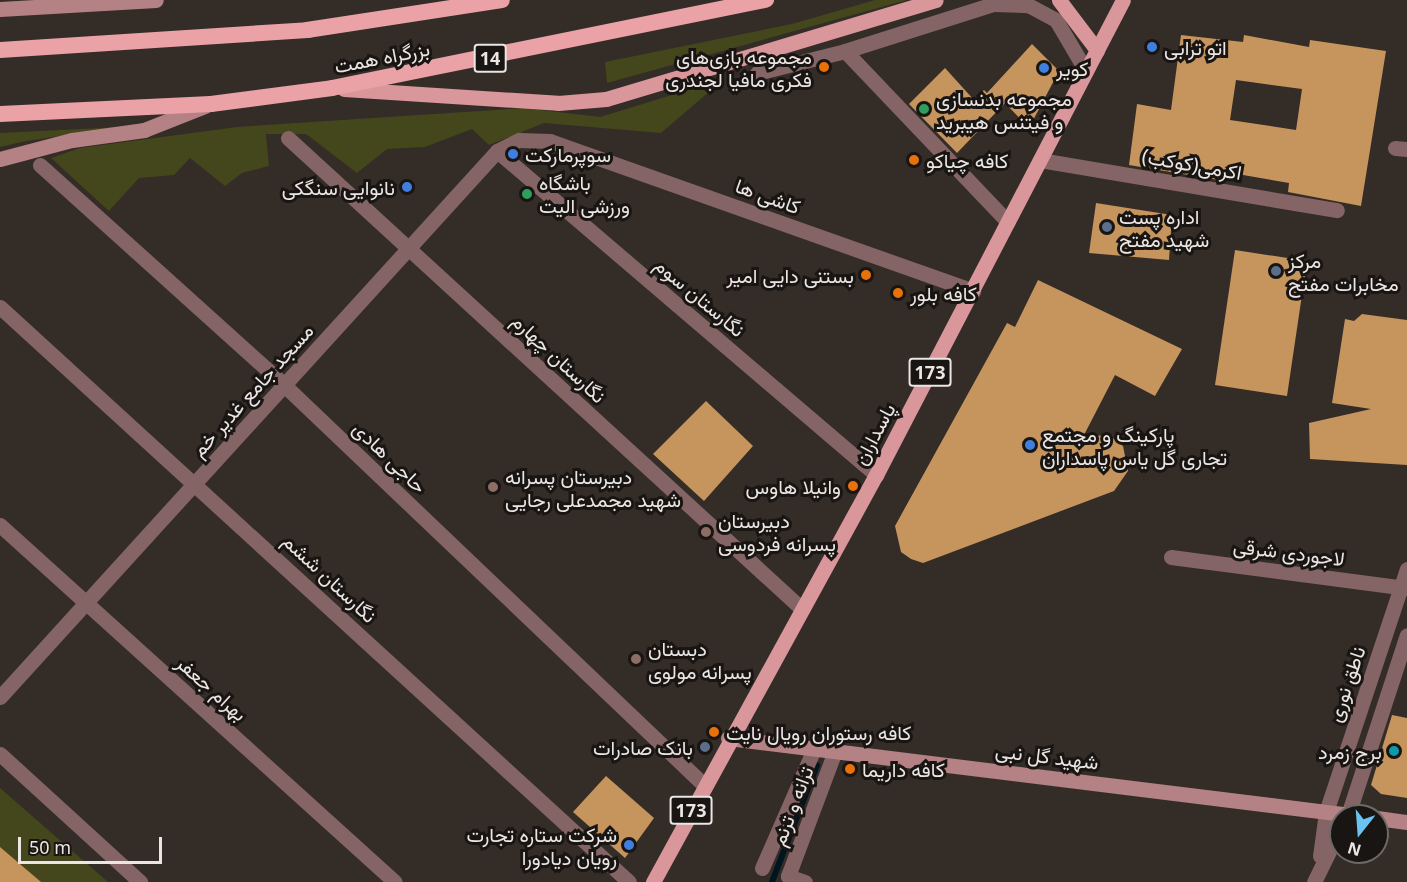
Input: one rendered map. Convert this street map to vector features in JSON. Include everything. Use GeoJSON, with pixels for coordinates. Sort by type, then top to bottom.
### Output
{"type":"FeatureCollection","features":[{"type":"Feature","properties":{"kind":"highway","name":"بزرگراه همت"},"geometry":{"type":"LineString","coordinates":[[0,50],[307,30],[502,0]]}},
{"type":"Feature","properties":{"kind":"highway","name":"بزرگراه همت"},"geometry":{"type":"LineString","coordinates":[[0,114],[211,104],[332,88],[766,0]]}},
{"type":"Feature","properties":{"kind":"main road"},"geometry":{"type":"LineString","coordinates":[[0,9],[156,0]]}},
{"type":"Feature","properties":{"kind":"main road"},"geometry":{"type":"LineString","coordinates":[[332,88],[558,103],[606,99],[935,0]]}},
{"type":"Feature","properties":{"kind":"main road"},"geometry":{"type":"LineString","coordinates":[[1059,0],[1097,50]]}},
{"type":"Feature","properties":{"kind":"main road","name":"پاسداران"},"geometry":{"type":"LineString","coordinates":[[653,882],[728,738],[876,475],[1123,0]]}},
{"type":"Feature","properties":{"kind":"main road"},"geometry":{"type":"LineString","coordinates":[[0,159],[72,140],[144,130],[211,104]]}},
{"type":"Feature","properties":{"kind":"main road","name":"شهید گل نبی"},"geometry":{"type":"LineString","coordinates":[[728,738],[1329,813]]}},
{"type":"Feature","properties":{"kind":"main road"},"geometry":{"type":"LineString","coordinates":[[1389,820],[1407,822]]}},
{"type":"Feature","properties":{"kind":"street"},"geometry":{"type":"LineString","coordinates":[[757,73],[845,51],[993,4],[1028,5],[1056,20],[1086,71]]}},
{"type":"Feature","properties":{"kind":"street"},"geometry":{"type":"LineString","coordinates":[[845,51],[1008,222]]}},
{"type":"Feature","properties":{"kind":"street","name":"نگارستان چهارم"},"geometry":{"type":"LineString","coordinates":[[288,138],[801,608]]}},
{"type":"Feature","properties":{"kind":"street","name":"مسجد جامع غدیر خم"},"geometry":{"type":"LineString","coordinates":[[0,698],[497,152],[519,140],[550,141]]}},
{"type":"Feature","properties":{"kind":"street","name":"کاشی ها"},"geometry":{"type":"LineString","coordinates":[[550,141],[973,291]]}},
{"type":"Feature","properties":{"kind":"street","name":"نگارستان سوم"},"geometry":{"type":"LineString","coordinates":[[497,152],[876,475]]}},
{"type":"Feature","properties":{"kind":"street","name":"اکرمی(کوکب)"},"geometry":{"type":"LineString","coordinates":[[1040,160],[1337,210]]}},
{"type":"Feature","properties":{"kind":"street","name":"حاجی هادی"},"geometry":{"type":"LineString","coordinates":[[40,165],[284,385],[704,785]]}},
{"type":"Feature","properties":{"kind":"street","name":"نگارستان ششم"},"geometry":{"type":"LineString","coordinates":[[0,307],[629,882]]}},
{"type":"Feature","properties":{"kind":"street","name":"بهرام جعفر"},"geometry":{"type":"LineString","coordinates":[[0,525],[395,882]]}},
{"type":"Feature","properties":{"kind":"street","name":"لاجوردی شرقی"},"geometry":{"type":"LineString","coordinates":[[1171,557],[1404,588]]}},
{"type":"Feature","properties":{"kind":"street","name":"ناطق نوری"},"geometry":{"type":"LineString","coordinates":[[1319,865],[1326,812],[1404,588],[1407,569]]}},
{"type":"Feature","properties":{"kind":"street"},"geometry":{"type":"LineString","coordinates":[[1353,804],[1407,635]]}},
{"type":"Feature","properties":{"kind":"street"},"geometry":{"type":"LineString","coordinates":[[762,868],[814,748]]}},
{"type":"Feature","properties":{"kind":"street","name":"ترانه و ترنم"},"geometry":{"type":"LineString","coordinates":[[805,882],[788,876],[835,751]]}},
{"type":"Feature","properties":{"kind":"street"},"geometry":{"type":"LineString","coordinates":[[0,754],[140,882]]}},
{"type":"Feature","properties":{"kind":"street"},"geometry":{"type":"LineString","coordinates":[[1314,882],[1319,865],[1329,849]]}},
{"type":"Feature","properties":{"kind":"green space"},"geometry":{"type":"Polygon","coordinates":[[[875,0],[907,0],[607,83],[605,62],[792,24],[875,0]]]}},
{"type":"Feature","properties":{"kind":"green space"},"geometry":{"type":"Polygon","coordinates":[[[724,79],[661,133],[544,123],[489,145],[472,129],[425,147],[387,149],[357,173],[306,134],[266,134],[269,166],[242,173],[225,186],[190,158],[174,175],[139,178],[109,211],[51,158],[80,148],[237,127],[524,108],[600,117],[724,79]]]}},
{"type":"Feature","properties":{"kind":"green space"},"geometry":{"type":"Polygon","coordinates":[[[121,127],[26,141],[0,147],[0,133],[121,127]]]}},
{"type":"Feature","properties":{"kind":"green space"},"geometry":{"type":"Polygon","coordinates":[[[0,788],[108,882],[0,882],[0,788]]]}},
{"type":"Feature","properties":{"kind":"building"},"geometry":{"type":"Polygon","coordinates":[[[1181,35],[1243,42],[1244,35],[1309,47],[1310,40],[1386,51],[1361,206],[1288,192],[1289,183],[1220,171],[1219,180],[1129,165],[1137,104],[1171,110],[1181,35]],[[1236,80],[1230,120],[1296,130],[1302,89],[1236,80]]]}},
{"type":"Feature","properties":{"kind":"building"},"geometry":{"type":"Polygon","coordinates":[[[1032,44],[1059,71],[1029,128],[1005,103],[957,153],[909,104],[945,68],[974,100],[984,90],[987,93],[1032,44]]]}},
{"type":"Feature","properties":{"kind":"building"},"geometry":{"type":"Polygon","coordinates":[[[1096,203],[1172,215],[1169,260],[1089,253],[1096,203]]]}},
{"type":"Feature","properties":{"kind":"building"},"geometry":{"type":"Polygon","coordinates":[[[1235,250],[1307,261],[1287,396],[1215,385],[1235,250]]]}},
{"type":"Feature","properties":{"kind":"building","name":"پارکینگ و مجتمع تجاری گل یاس پاسداران"},"geometry":{"type":"Polygon","coordinates":[[[1038,280],[1182,349],[1155,396],[1115,375],[1084,435],[1110,436],[1123,446],[1128,471],[1114,491],[923,563],[911,559],[901,552],[895,526],[1007,323],[1015,327],[1038,280]]]}},
{"type":"Feature","properties":{"kind":"building"},"geometry":{"type":"Polygon","coordinates":[[[1362,314],[1407,320],[1407,465],[1310,459],[1309,423],[1371,409],[1332,403],[1345,319],[1354,321],[1362,314]]]}},
{"type":"Feature","properties":{"kind":"building"},"geometry":{"type":"Polygon","coordinates":[[[706,401],[753,446],[704,501],[653,454],[706,401]]]}},
{"type":"Feature","properties":{"kind":"building","name":"برج زمرد"},"geometry":{"type":"Polygon","coordinates":[[[1392,715],[1407,718],[1407,798],[1381,794],[1371,785],[1392,715]]]}},
{"type":"Feature","properties":{"kind":"building"},"geometry":{"type":"Polygon","coordinates":[[[606,776],[654,818],[625,858],[573,812],[606,776]]]}},
{"type":"Feature","properties":{"kind":"building"},"geometry":{"type":"Polygon","coordinates":[[[0,847],[41,882],[0,882],[0,847]]]}},
{"type":"Feature","properties":{"kind":"waterway"},"geometry":{"type":"LineString","coordinates":[[772,882],[817,765]]}},
{"type":"Feature","properties":{"kind":"place","name":"اتو ترابی"},"geometry":{"type":"Point","coordinates":[1152,47]}},
{"type":"Feature","properties":{"kind":"place","name":"مجموعه بازی‌های فکری مافیا لجندری"},"geometry":{"type":"Point","coordinates":[824,67]}},
{"type":"Feature","properties":{"kind":"place","name":"کویر"},"geometry":{"type":"Point","coordinates":[1044,68]}},
{"type":"Feature","properties":{"kind":"place","name":"مجموعه بدنسازی و فیتنس هیبرید"},"geometry":{"type":"Point","coordinates":[924,109]}},
{"type":"Feature","properties":{"kind":"place","name":"سوپرمارکت"},"geometry":{"type":"Point","coordinates":[513,154]}},
{"type":"Feature","properties":{"kind":"place","name":"کافه چیاکو"},"geometry":{"type":"Point","coordinates":[914,160]}},
{"type":"Feature","properties":{"kind":"place","name":"نانوایی سنگکی"},"geometry":{"type":"Point","coordinates":[407,187]}},
{"type":"Feature","properties":{"kind":"place","name":"باشگاه ورزشی الیت"},"geometry":{"type":"Point","coordinates":[527,194]}},
{"type":"Feature","properties":{"kind":"place","name":"اداره پست شهید مفتح"},"geometry":{"type":"Point","coordinates":[1107,227]}},
{"type":"Feature","properties":{"kind":"place","name":"مرکز مخابرات مفتح"},"geometry":{"type":"Point","coordinates":[1276,271]}},
{"type":"Feature","properties":{"kind":"place","name":"بستنی دایی امیر"},"geometry":{"type":"Point","coordinates":[866,275]}},
{"type":"Feature","properties":{"kind":"place","name":"کافه بلور"},"geometry":{"type":"Point","coordinates":[898,293]}},
{"type":"Feature","properties":{"kind":"place","name":"پارکینگ و مجتمع تجاری گل یاس پاسداران"},"geometry":{"type":"Point","coordinates":[1030,445]}},
{"type":"Feature","properties":{"kind":"place","name":"وانیلا هاوس"},"geometry":{"type":"Point","coordinates":[853,486]}},
{"type":"Feature","properties":{"kind":"place","name":"دبیرستان پسرانه شهید مجمدعلی رجایی"},"geometry":{"type":"Point","coordinates":[493,487]}},
{"type":"Feature","properties":{"kind":"place","name":"دبیرستان پسرانه فردوسی"},"geometry":{"type":"Point","coordinates":[706,532]}},
{"type":"Feature","properties":{"kind":"place","name":"دبستان پسرانه مولوی"},"geometry":{"type":"Point","coordinates":[636,659]}},
{"type":"Feature","properties":{"kind":"place","name":"کافه رستوران رویال نایت"},"geometry":{"type":"Point","coordinates":[714,732]}},
{"type":"Feature","properties":{"kind":"place","name":"بانک صادرات"},"geometry":{"type":"Point","coordinates":[705,747]}},
{"type":"Feature","properties":{"kind":"place","name":"برج زمرد"},"geometry":{"type":"Point","coordinates":[1394,751]}},
{"type":"Feature","properties":{"kind":"place","name":"کافه داریما"},"geometry":{"type":"Point","coordinates":[850,769]}},
{"type":"Feature","properties":{"kind":"place","name":"شرکت ستاره تجارت رویان دیادورا"},"geometry":{"type":"Point","coordinates":[629,845]}}]}
